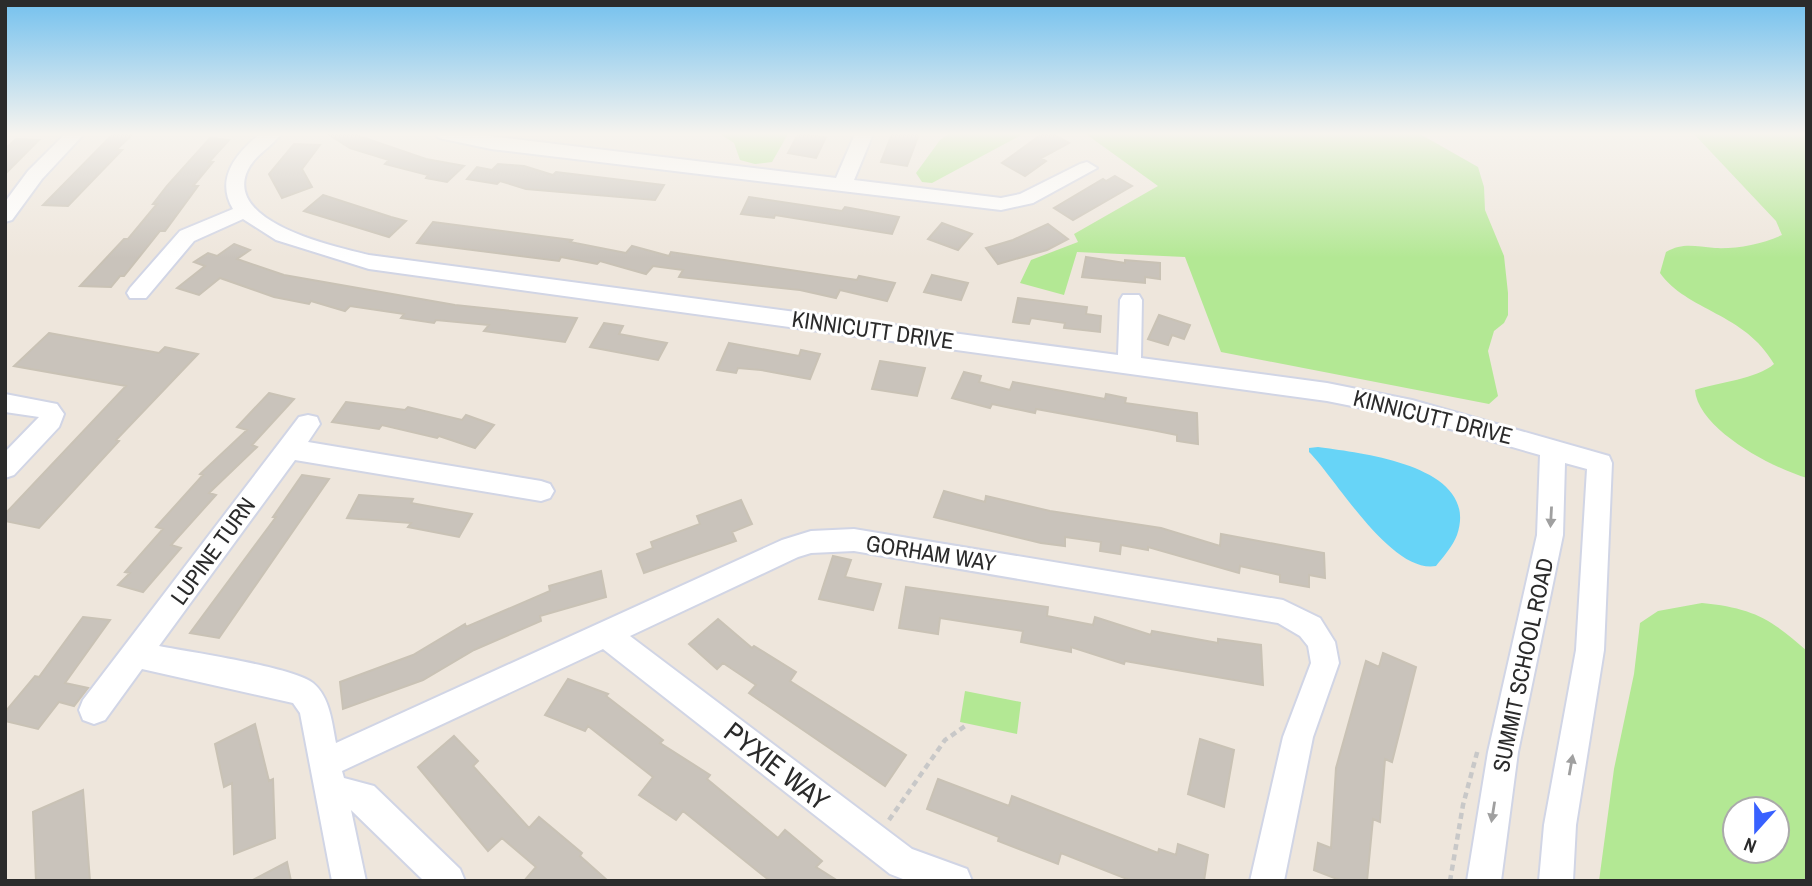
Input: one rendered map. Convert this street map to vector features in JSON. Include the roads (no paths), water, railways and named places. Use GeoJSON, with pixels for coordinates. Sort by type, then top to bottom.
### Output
{"type":"FeatureCollection","features":[{"type":"Feature","properties":{"kind":"street"},"geometry":{"type":"LineString","coordinates":[[5,216],[35,175]]}},
{"type":"Feature","properties":{"kind":"street"},"geometry":{"type":"LineString","coordinates":[[138,293],[187,236],[243,212],[233,192],[237,175]]}},
{"type":"Feature","properties":{"kind":"street"},"geometry":{"type":"LineString","coordinates":[[771,175],[1001,204],[1026,199],[1073,175]]}},
{"type":"Feature","properties":{"kind":"street"},"geometry":{"type":"LineString","coordinates":[[843,185],[847,175]]}},
{"type":"Feature","properties":{"kind":"street","name":"KINNICUTT DRIVE"},"geometry":{"type":"LineString","coordinates":[[243,212],[269,228],[303,242],[369,262],[1380,402],[1600,463],[1590,650],[1560,825],[1556,881]]}},
{"type":"Feature","properties":{"kind":"street"},"geometry":{"type":"LineString","coordinates":[[1129,366],[1131,300]]}},
{"type":"Feature","properties":{"kind":"street"},"geometry":{"type":"LineString","coordinates":[[5,403],[49,410],[52,414],[50,421],[5,468]]}},
{"type":"Feature","properties":{"kind":"street","name":"LUPINE TURN"},"geometry":{"type":"LineString","coordinates":[[94,710],[138,655],[308,424]]}},
{"type":"Feature","properties":{"kind":"street"},"geometry":{"type":"LineString","coordinates":[[289,449],[541,491]]}},
{"type":"Feature","properties":{"kind":"street","name":"SUMMIT SCHOOL ROAD"},"geometry":{"type":"LineString","coordinates":[[1484,881],[1505,741],[1550,535],[1553,449]]}},
{"type":"Feature","properties":{"kind":"street","name":"GORHAM WAY"},"geometry":{"type":"LineString","coordinates":[[329,777],[607,635],[791,548],[833,539],[1283,612],[1310,627],[1321,642],[1325,663],[1298,737],[1267,881]]}},
{"type":"Feature","properties":{"kind":"street","name":"PYXIE WAY"},"geometry":{"type":"LineString","coordinates":[[607,635],[874,841],[910,866],[956,881]]}},
{"type":"Feature","properties":{"kind":"street"},"geometry":{"type":"LineString","coordinates":[[138,655],[292,687],[303,693],[313,708],[349,881]]}},
{"type":"Feature","properties":{"kind":"street"},"geometry":{"type":"LineString","coordinates":[[329,777],[348,792],[363,797],[437,877]]}},
{"type":"Feature","properties":{"kind":"water"},"geometry":{"type":"Polygon","coordinates":[[[1309,448],[1361,453],[1412,467],[1435,478],[1451,493],[1460,511],[1457,535],[1436,566],[1419,565],[1383,541],[1309,452],[1309,448]]]}}]}
